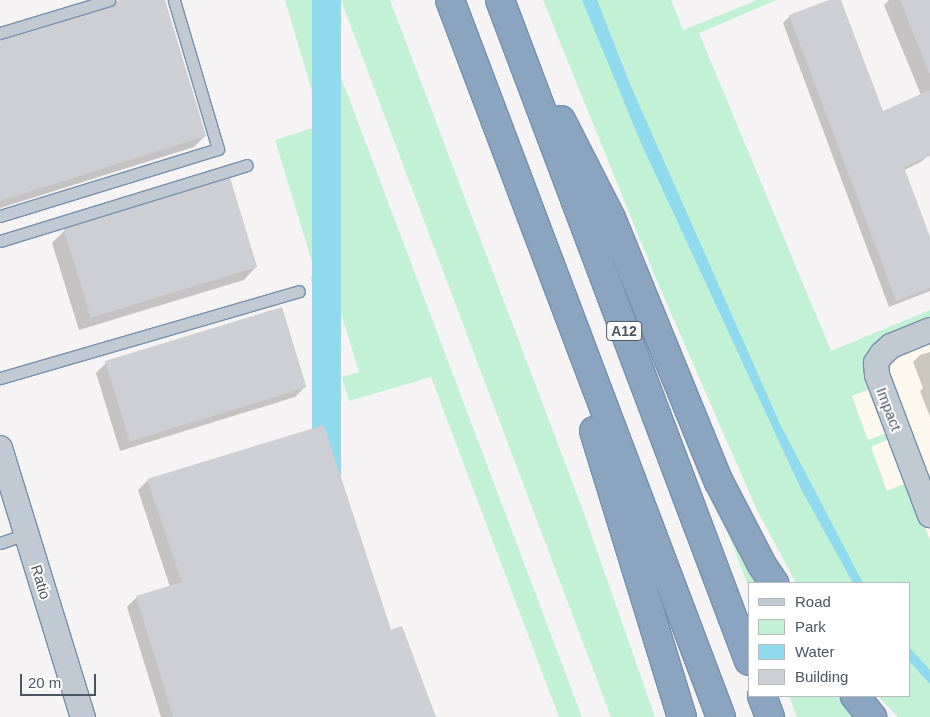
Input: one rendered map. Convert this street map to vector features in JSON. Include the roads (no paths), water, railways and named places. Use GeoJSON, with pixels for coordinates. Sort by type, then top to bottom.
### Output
{"type":"FeatureCollection","features":[{"type":"Feature","properties":{"kind":"highway"},"geometry":{"type":"LineString","coordinates":[[450,0],[721,717]]}},
{"type":"Feature","properties":{"kind":"highway","name":"A12"},"geometry":{"type":"LineString","coordinates":[[500,0],[611,218],[719,482],[762,566],[773,582]]}},
{"type":"Feature","properties":{"kind":"highway","name":"A12"},"geometry":{"type":"LineString","coordinates":[[500,0],[748,659]]}},
{"type":"Feature","properties":{"kind":"highway"},"geometry":{"type":"LineString","coordinates":[[518,181],[682,717]]}},
{"type":"Feature","properties":{"kind":"highway"},"geometry":{"type":"LineString","coordinates":[[762,697],[770,717]]}},
{"type":"Feature","properties":{"kind":"highway"},"geometry":{"type":"LineString","coordinates":[[856,697],[872,717]]}},
{"type":"Feature","properties":{"kind":"street","name":"Impact"},"geometry":{"type":"LineString","coordinates":[[930,330],[891,346],[876,363],[877,375],[930,515]]}},
{"type":"Feature","properties":{"kind":"street","name":"Ratio"},"geometry":{"type":"LineString","coordinates":[[0,448],[83,717]]}},
{"type":"Feature","properties":{"kind":"lane"},"geometry":{"type":"LineString","coordinates":[[0,33],[109,0]]}},
{"type":"Feature","properties":{"kind":"lane"},"geometry":{"type":"LineString","coordinates":[[0,216],[218,149],[174,0]]}},
{"type":"Feature","properties":{"kind":"lane"},"geometry":{"type":"LineString","coordinates":[[0,242],[247,165]]}},
{"type":"Feature","properties":{"kind":"lane"},"geometry":{"type":"LineString","coordinates":[[0,378],[299,291]]}},
{"type":"Feature","properties":{"kind":"lane"},"geometry":{"type":"LineString","coordinates":[[0,542],[26,534]]}},
{"type":"Feature","properties":{"kind":"water"},"geometry":{"type":"Polygon","coordinates":[[[312,0],[341,0],[341,717],[312,717],[312,0]]]}},
{"type":"Feature","properties":{"kind":"water"},"geometry":{"type":"Polygon","coordinates":[[[582,0],[597,0],[630,84],[780,424],[862,582],[852,582],[801,489],[641,143],[582,0]]]}},
{"type":"Feature","properties":{"kind":"water"},"geometry":{"type":"Polygon","coordinates":[[[910,648],[930,670],[930,684],[910,662],[910,648]]]}}]}
